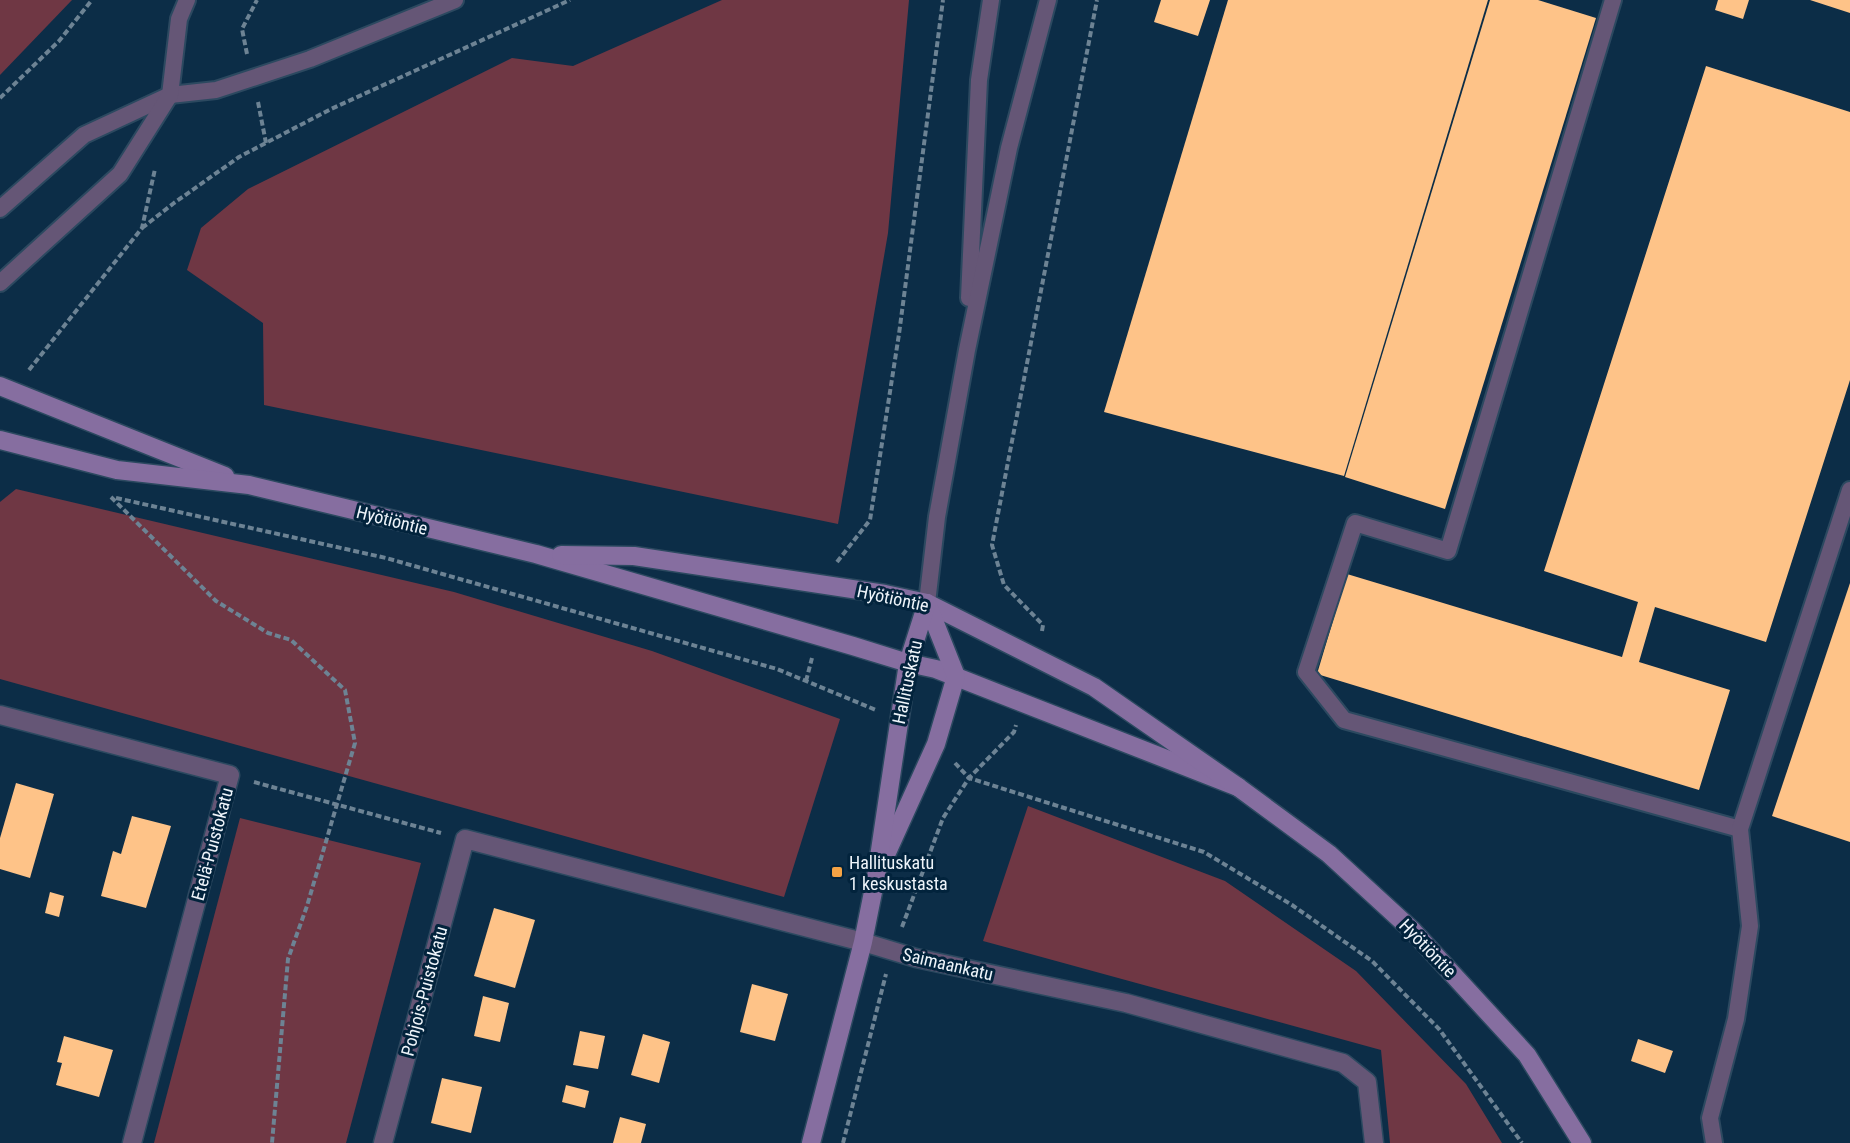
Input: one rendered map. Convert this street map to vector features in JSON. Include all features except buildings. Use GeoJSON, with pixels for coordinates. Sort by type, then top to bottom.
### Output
{"type":"FeatureCollection","features":[{"type":"Feature","properties":{"kind":"main road","name":"Hyötiöntie"},"geometry":{"type":"LineString","coordinates":[[6,388],[249,485]]}},
{"type":"Feature","properties":{"kind":"main road","name":"Hyötiöntie"},"geometry":{"type":"LineString","coordinates":[[0,440],[117,470],[249,485],[536,554],[908,663],[936,669],[1238,787]]}},
{"type":"Feature","properties":{"kind":"main road","name":"Hyötiöntie"},"geometry":{"type":"LineString","coordinates":[[536,554],[634,556],[885,594],[927,603],[1094,687],[1238,787],[1329,854],[1413,932],[1527,1055],[1582,1143]]}},
{"type":"Feature","properties":{"kind":"main road","name":"Hallituskatu"},"geometry":{"type":"LineString","coordinates":[[812,1143],[863,942],[876,877],[908,663],[927,603]]}},
{"type":"Feature","properties":{"kind":"main road","name":"Hallituskatu"},"geometry":{"type":"LineString","coordinates":[[876,877],[936,744],[956,676],[927,603]]}},
{"type":"Feature","properties":{"kind":"street","name":"Etelä-Puistokatu"},"geometry":{"type":"LineString","coordinates":[[0,715],[230,775],[132,1143]]}},
{"type":"Feature","properties":{"kind":"street","name":"Saimaankatu"},"geometry":{"type":"LineString","coordinates":[[465,839],[892,951],[1126,1003],[1343,1063],[1367,1082],[1374,1143]]}},
{"type":"Feature","properties":{"kind":"street","name":"Pohjois-Puistokatu"},"geometry":{"type":"LineString","coordinates":[[383,1143],[465,839]]}},
{"type":"Feature","properties":{"kind":"lane"},"geometry":{"type":"LineString","coordinates":[[0,282],[120,174],[170,95],[179,19],[187,0]]}},
{"type":"Feature","properties":{"kind":"lane"},"geometry":{"type":"LineString","coordinates":[[0,209],[84,135],[170,95],[216,90],[301,62],[455,0]]}},
{"type":"Feature","properties":{"kind":"lane"},"geometry":{"type":"LineString","coordinates":[[967,350],[979,80],[991,0]]}},
{"type":"Feature","properties":{"kind":"lane"},"geometry":{"type":"LineString","coordinates":[[927,603],[937,517],[967,350],[1009,148],[1048,0]]}},
{"type":"Feature","properties":{"kind":"lane"},"geometry":{"type":"LineString","coordinates":[[1613,0],[1448,551],[1355,523],[1306,672],[1344,720],[1740,829]]}},
{"type":"Feature","properties":{"kind":"lane"},"geometry":{"type":"LineString","coordinates":[[1714,1143],[1710,1118],[1736,1019],[1750,926],[1740,829],[1850,490]]}},
{"type":"Feature","properties":{"kind":"path"},"geometry":{"type":"LineString","coordinates":[[0,98],[59,40],[92,0]]}},
{"type":"Feature","properties":{"kind":"path"},"geometry":{"type":"LineString","coordinates":[[6,388],[142,228],[239,157],[331,110],[570,0]]}},
{"type":"Feature","properties":{"kind":"path"},"geometry":{"type":"LineString","coordinates":[[825,585],[839,557],[870,520],[899,334],[943,0]]}},
{"type":"Feature","properties":{"kind":"path"},"geometry":{"type":"LineString","coordinates":[[1036,657],[1043,625],[1004,585],[992,545],[1097,0]]}},
{"type":"Feature","properties":{"kind":"path"},"geometry":{"type":"LineString","coordinates":[[142,228],[156,162]]}},
{"type":"Feature","properties":{"kind":"path"},"geometry":{"type":"LineString","coordinates":[[100,493],[386,558],[777,669],[899,718]]}},
{"type":"Feature","properties":{"kind":"path"},"geometry":{"type":"LineString","coordinates":[[111,496],[216,601],[268,633],[291,640],[345,690],[355,743],[307,906],[288,959],[272,1143]]}},
{"type":"Feature","properties":{"kind":"path"},"geometry":{"type":"LineString","coordinates":[[806,681],[818,635]]}},
{"type":"Feature","properties":{"kind":"path"},"geometry":{"type":"LineString","coordinates":[[843,1143],[892,951],[943,818],[969,778],[1014,732],[1023,702]]}},
{"type":"Feature","properties":{"kind":"path"},"geometry":{"type":"LineString","coordinates":[[230,775],[465,839]]}},
{"type":"Feature","properties":{"kind":"path"},"geometry":{"type":"LineString","coordinates":[[969,778],[1204,852],[1292,905],[1372,961],[1439,1029],[1522,1143]]}},
{"type":"Feature","properties":{"kind":"shaded area"},"geometry":{"type":"Polygon","coordinates":[[[0,0],[72,0],[0,75],[0,0]]]}},
{"type":"Feature","properties":{"kind":"shaded area"},"geometry":{"type":"Polygon","coordinates":[[[722,0],[909,0],[888,233],[838,524],[264,405],[263,323],[187,270],[201,228],[248,189],[512,58],[573,66],[722,0]]]}},
{"type":"Feature","properties":{"kind":"shaded area"},"geometry":{"type":"Polygon","coordinates":[[[16,489],[454,592],[652,651],[840,719],[784,897],[0,679],[0,502],[16,489]]]}},
{"type":"Feature","properties":{"kind":"shaded area"},"geometry":{"type":"Polygon","coordinates":[[[1028,806],[1225,881],[1356,971],[1466,1084],[1502,1143],[1390,1143],[1381,1050],[983,941],[1028,806]]]}},
{"type":"Feature","properties":{"kind":"shaded area"},"geometry":{"type":"Polygon","coordinates":[[[240,818],[421,863],[346,1143],[154,1143],[240,818]]]}},
{"type":"Feature","properties":{"kind":"place","name":"Hallituskatu 1 keskustasta"},"geometry":{"type":"Point","coordinates":[837,872]}}]}
